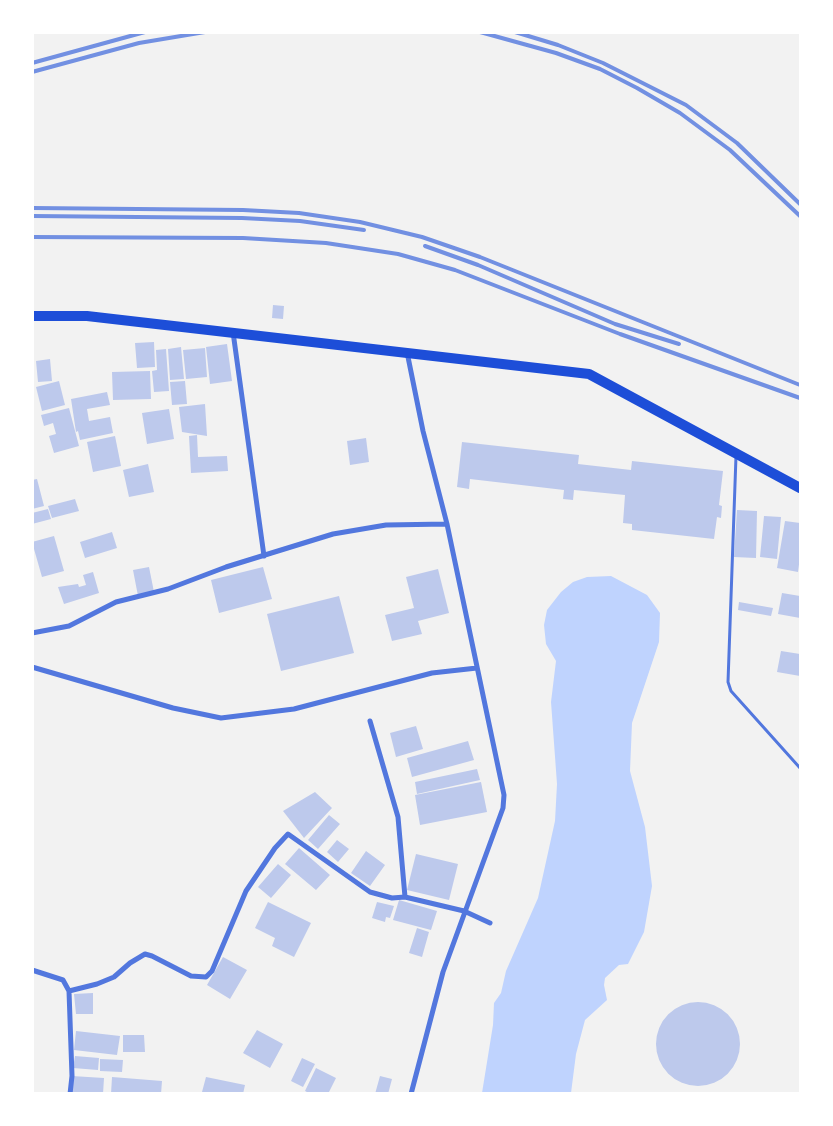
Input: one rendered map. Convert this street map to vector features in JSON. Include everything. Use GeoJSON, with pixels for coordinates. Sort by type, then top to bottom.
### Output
{"type":"FeatureCollection","features":[{"type":"Feature","properties":{"kind":"main road"},"geometry":{"type":"LineString","coordinates":[[32,316],[87,316],[589,374],[800,488]]}},
{"type":"Feature","properties":{"kind":"street"},"geometry":{"type":"LineString","coordinates":[[233,332],[264,556]]}},
{"type":"Feature","properties":{"kind":"street"},"geometry":{"type":"LineString","coordinates":[[407,352],[423,431],[447,524],[504,795],[503,808],[443,972],[411,1094]]}},
{"type":"Feature","properties":{"kind":"street"},"geometry":{"type":"LineString","coordinates":[[32,633],[69,626],[116,602],[168,589],[333,534],[386,525],[447,524]]}},
{"type":"Feature","properties":{"kind":"street"},"geometry":{"type":"LineString","coordinates":[[32,667],[174,708],[221,718],[294,709],[432,672],[478,668]]}},
{"type":"Feature","properties":{"kind":"street"},"geometry":{"type":"LineString","coordinates":[[370,721],[398,817],[405,897]]}},
{"type":"Feature","properties":{"kind":"street"},"geometry":{"type":"LineString","coordinates":[[69,991],[97,984],[114,977],[130,963],[145,954],[191,976],[206,977],[212,972],[246,890],[275,848],[288,834],[370,892],[392,898],[405,897],[464,911],[490,922]]}},
{"type":"Feature","properties":{"kind":"street"},"geometry":{"type":"LineString","coordinates":[[32,970],[62,980],[69,991],[72,1076],[70,1094]]}},
{"type":"Feature","properties":{"kind":"lane"},"geometry":{"type":"LineString","coordinates":[[736,453],[728,682],[731,691],[800,768]]}},
{"type":"Feature","properties":{"kind":"water"},"geometry":{"type":"Polygon","coordinates":[[[611,576],[647,595],[660,613],[659,642],[632,723],[630,771],[645,827],[652,886],[644,932],[628,964],[619,965],[605,978],[604,985],[607,1000],[585,1020],[576,1054],[571,1093],[482,1093],[493,1025],[494,1003],[501,993],[506,971],[538,898],[555,821],[557,784],[551,702],[556,661],[546,644],[544,625],[547,610],[561,592],[573,582],[587,577],[611,576]]]}},
{"type":"Feature","properties":{"kind":"building"},"geometry":{"type":"Polygon","coordinates":[[[273,305],[284,306],[283,319],[272,318],[273,305]]]}},
{"type":"Feature","properties":{"kind":"building"},"geometry":{"type":"Polygon","coordinates":[[[154,342],[155,367],[137,368],[135,343],[154,342]]]}},
{"type":"Feature","properties":{"kind":"building"},"geometry":{"type":"Polygon","coordinates":[[[227,344],[232,381],[210,384],[206,347],[227,344]]]}},
{"type":"Feature","properties":{"kind":"building"},"geometry":{"type":"Polygon","coordinates":[[[181,347],[184,379],[170,380],[168,349],[181,347]]]}},
{"type":"Feature","properties":{"kind":"building"},"geometry":{"type":"Polygon","coordinates":[[[205,348],[207,377],[186,379],[183,350],[205,348]]]}},
{"type":"Feature","properties":{"kind":"building"},"geometry":{"type":"Polygon","coordinates":[[[166,349],[169,391],[154,392],[152,371],[157,370],[156,350],[166,349]]]}},
{"type":"Feature","properties":{"kind":"building"},"geometry":{"type":"Polygon","coordinates":[[[50,359],[52,381],[38,382],[36,361],[50,359]]]}},
{"type":"Feature","properties":{"kind":"building"},"geometry":{"type":"Polygon","coordinates":[[[150,371],[151,399],[113,400],[112,372],[150,371]]]}},
{"type":"Feature","properties":{"kind":"building"},"geometry":{"type":"Polygon","coordinates":[[[59,381],[65,405],[42,411],[36,387],[59,381]]]}},
{"type":"Feature","properties":{"kind":"building"},"geometry":{"type":"Polygon","coordinates":[[[185,381],[187,404],[172,405],[170,382],[185,381]]]}},
{"type":"Feature","properties":{"kind":"building"},"geometry":{"type":"Polygon","coordinates":[[[107,392],[110,405],[87,409],[89,421],[110,417],[113,433],[80,440],[78,431],[76,432],[71,399],[107,392]]]}},
{"type":"Feature","properties":{"kind":"building"},"geometry":{"type":"Polygon","coordinates":[[[205,404],[207,436],[182,432],[179,407],[205,404]]]}},
{"type":"Feature","properties":{"kind":"building"},"geometry":{"type":"Polygon","coordinates":[[[69,408],[79,446],[54,453],[49,436],[56,434],[53,423],[44,426],[41,415],[69,408]]]}},
{"type":"Feature","properties":{"kind":"building"},"geometry":{"type":"Polygon","coordinates":[[[169,409],[174,439],[147,444],[142,413],[169,409]]]}},
{"type":"Feature","properties":{"kind":"building"},"geometry":{"type":"Polygon","coordinates":[[[197,435],[198,457],[227,456],[228,471],[191,473],[189,436],[197,435]]]}},
{"type":"Feature","properties":{"kind":"building"},"geometry":{"type":"Polygon","coordinates":[[[115,436],[121,466],[93,472],[87,442],[115,436]]]}},
{"type":"Feature","properties":{"kind":"building"},"geometry":{"type":"Polygon","coordinates":[[[366,438],[369,462],[350,465],[347,441],[366,438]]]}},
{"type":"Feature","properties":{"kind":"building"},"geometry":{"type":"Polygon","coordinates":[[[462,442],[579,455],[578,464],[631,470],[632,461],[723,471],[719,505],[722,506],[721,518],[717,517],[714,539],[632,530],[632,524],[623,523],[625,495],[574,490],[573,500],[563,499],[564,490],[470,479],[469,489],[457,487],[462,442]]]}},
{"type":"Feature","properties":{"kind":"building"},"geometry":{"type":"Polygon","coordinates":[[[148,464],[154,492],[129,497],[123,470],[148,464]]]}},
{"type":"Feature","properties":{"kind":"building"},"geometry":{"type":"Polygon","coordinates":[[[37,479],[44,506],[32,509],[32,480],[37,479]]]}},
{"type":"Feature","properties":{"kind":"building"},"geometry":{"type":"Polygon","coordinates":[[[75,499],[79,511],[52,518],[48,506],[75,499]]]}},
{"type":"Feature","properties":{"kind":"building"},"geometry":{"type":"Polygon","coordinates":[[[48,509],[51,519],[32,524],[32,513],[48,509]]]}},
{"type":"Feature","properties":{"kind":"building"},"geometry":{"type":"Polygon","coordinates":[[[737,510],[757,511],[756,558],[734,557],[737,510]]]}},
{"type":"Feature","properties":{"kind":"building"},"geometry":{"type":"Polygon","coordinates":[[[764,516],[781,517],[777,559],[760,557],[764,516]]]}},
{"type":"Feature","properties":{"kind":"building"},"geometry":{"type":"Polygon","coordinates":[[[785,521],[800,523],[798,572],[777,568],[785,521]]]}},
{"type":"Feature","properties":{"kind":"building"},"geometry":{"type":"Polygon","coordinates":[[[112,532],[117,548],[85,558],[80,542],[112,532]]]}},
{"type":"Feature","properties":{"kind":"building"},"geometry":{"type":"Polygon","coordinates":[[[54,536],[64,571],[42,577],[32,542],[54,536]]]}},
{"type":"Feature","properties":{"kind":"building"},"geometry":{"type":"Polygon","coordinates":[[[149,567],[154,592],[138,596],[133,570],[149,567]]]}},
{"type":"Feature","properties":{"kind":"building"},"geometry":{"type":"Polygon","coordinates":[[[263,567],[272,599],[219,613],[211,580],[263,567]]]}},
{"type":"Feature","properties":{"kind":"building"},"geometry":{"type":"Polygon","coordinates":[[[438,569],[449,613],[418,621],[422,634],[392,641],[385,615],[414,608],[406,577],[438,569]]]}},
{"type":"Feature","properties":{"kind":"building"},"geometry":{"type":"Polygon","coordinates":[[[93,572],[99,593],[64,604],[58,587],[78,584],[79,587],[86,585],[83,575],[93,572]]]}},
{"type":"Feature","properties":{"kind":"building"},"geometry":{"type":"Polygon","coordinates":[[[782,593],[800,596],[800,618],[778,614],[782,593]]]}},
{"type":"Feature","properties":{"kind":"building"},"geometry":{"type":"Polygon","coordinates":[[[339,596],[354,653],[281,671],[267,614],[339,596]]]}},
{"type":"Feature","properties":{"kind":"building"},"geometry":{"type":"Polygon","coordinates":[[[739,602],[773,608],[771,616],[738,610],[739,602]]]}},
{"type":"Feature","properties":{"kind":"building"},"geometry":{"type":"Polygon","coordinates":[[[781,651],[800,654],[800,676],[777,672],[781,651]]]}},
{"type":"Feature","properties":{"kind":"building"},"geometry":{"type":"Polygon","coordinates":[[[416,726],[423,749],[396,757],[390,733],[416,726]]]}},
{"type":"Feature","properties":{"kind":"building"},"geometry":{"type":"Polygon","coordinates":[[[468,741],[474,760],[412,777],[407,758],[468,741]]]}},
{"type":"Feature","properties":{"kind":"building"},"geometry":{"type":"Polygon","coordinates":[[[477,769],[480,780],[417,794],[415,782],[477,769]]]}},
{"type":"Feature","properties":{"kind":"building"},"geometry":{"type":"Polygon","coordinates":[[[481,782],[487,812],[420,825],[415,795],[481,782]]]}},
{"type":"Feature","properties":{"kind":"building"},"geometry":{"type":"Polygon","coordinates":[[[315,792],[332,808],[304,838],[283,811],[315,792]]]}},
{"type":"Feature","properties":{"kind":"building"},"geometry":{"type":"Polygon","coordinates":[[[329,815],[340,824],[318,849],[308,840],[329,815]]]}},
{"type":"Feature","properties":{"kind":"building"},"geometry":{"type":"Polygon","coordinates":[[[337,840],[349,849],[338,862],[327,852],[337,840]]]}},
{"type":"Feature","properties":{"kind":"building"},"geometry":{"type":"Polygon","coordinates":[[[299,848],[330,875],[316,890],[285,864],[299,848]]]}},
{"type":"Feature","properties":{"kind":"building"},"geometry":{"type":"Polygon","coordinates":[[[366,851],[385,865],[370,886],[351,873],[366,851]]]}},
{"type":"Feature","properties":{"kind":"building"},"geometry":{"type":"Polygon","coordinates":[[[416,854],[458,864],[449,900],[407,890],[416,854]]]}},
{"type":"Feature","properties":{"kind":"building"},"geometry":{"type":"Polygon","coordinates":[[[278,864],[291,875],[271,898],[258,887],[278,864]]]}},
{"type":"Feature","properties":{"kind":"building"},"geometry":{"type":"Polygon","coordinates":[[[399,900],[437,911],[431,930],[393,920],[399,900]]]}},
{"type":"Feature","properties":{"kind":"building"},"geometry":{"type":"Polygon","coordinates":[[[268,902],[311,923],[294,957],[272,946],[275,938],[255,928],[268,902]]]}},
{"type":"Feature","properties":{"kind":"building"},"geometry":{"type":"Polygon","coordinates":[[[377,902],[394,906],[390,918],[386,917],[385,922],[372,918],[377,902]]]}},
{"type":"Feature","properties":{"kind":"building"},"geometry":{"type":"Polygon","coordinates":[[[417,928],[429,932],[422,957],[409,953],[417,928]]]}},
{"type":"Feature","properties":{"kind":"building"},"geometry":{"type":"Polygon","coordinates":[[[223,957],[247,970],[230,999],[207,985],[223,957]]]}},
{"type":"Feature","properties":{"kind":"building"},"geometry":{"type":"Polygon","coordinates":[[[93,993],[93,1014],[76,1014],[74,994],[93,993]]]}},
{"type":"Feature","properties":{"kind":"building"},"geometry":{"type":"Polygon","coordinates":[[[698,1002],[714,1005],[728,1014],[737,1028],[740,1044],[737,1060],[728,1074],[714,1083],[698,1086],[682,1083],[668,1074],[659,1060],[656,1044],[659,1028],[668,1014],[682,1005],[698,1002]]]}},
{"type":"Feature","properties":{"kind":"building"},"geometry":{"type":"Polygon","coordinates":[[[257,1030],[283,1044],[270,1068],[243,1053],[257,1030]]]}},
{"type":"Feature","properties":{"kind":"building"},"geometry":{"type":"Polygon","coordinates":[[[76,1031],[120,1036],[117,1055],[74,1050],[76,1031]]]}},
{"type":"Feature","properties":{"kind":"building"},"geometry":{"type":"Polygon","coordinates":[[[123,1035],[144,1035],[145,1052],[123,1052],[123,1035]]]}},
{"type":"Feature","properties":{"kind":"building"},"geometry":{"type":"Polygon","coordinates":[[[75,1056],[99,1058],[98,1070],[73,1068],[75,1056]]]}},
{"type":"Feature","properties":{"kind":"building"},"geometry":{"type":"Polygon","coordinates":[[[302,1058],[315,1064],[303,1087],[291,1081],[302,1058]]]}},
{"type":"Feature","properties":{"kind":"building"},"geometry":{"type":"Polygon","coordinates":[[[100,1059],[123,1060],[122,1072],[100,1071],[100,1059]]]}},
{"type":"Feature","properties":{"kind":"building"},"geometry":{"type":"Polygon","coordinates":[[[316,1068],[336,1078],[328,1094],[311,1094],[305,1091],[316,1068]]]}},
{"type":"Feature","properties":{"kind":"building"},"geometry":{"type":"Polygon","coordinates":[[[72,1076],[104,1078],[103,1094],[71,1094],[72,1076]]]}},
{"type":"Feature","properties":{"kind":"building"},"geometry":{"type":"Polygon","coordinates":[[[380,1076],[392,1079],[388,1094],[375,1094],[380,1076]]]}},
{"type":"Feature","properties":{"kind":"building"},"geometry":{"type":"Polygon","coordinates":[[[112,1077],[162,1081],[161,1094],[111,1094],[112,1077]]]}},
{"type":"Feature","properties":{"kind":"building"},"geometry":{"type":"Polygon","coordinates":[[[206,1077],[245,1085],[243,1094],[202,1092],[206,1077]]]}},
{"type":"Feature","properties":{"kind":"railway"},"geometry":{"type":"LineString","coordinates":[[32,63],[145,32]]}},
{"type":"Feature","properties":{"kind":"railway"},"geometry":{"type":"LineString","coordinates":[[32,72],[139,43],[205,32]]}},
{"type":"Feature","properties":{"kind":"railway"},"geometry":{"type":"LineString","coordinates":[[480,32],[556,53],[600,69],[637,88],[680,113],[730,150],[800,216]]}},
{"type":"Feature","properties":{"kind":"railway"},"geometry":{"type":"LineString","coordinates":[[515,32],[558,45],[603,63],[686,105],[737,143],[800,204]]}},
{"type":"Feature","properties":{"kind":"railway"},"geometry":{"type":"LineString","coordinates":[[32,208],[243,210],[299,213],[360,222],[422,237],[480,257],[800,385]]}},
{"type":"Feature","properties":{"kind":"railway"},"geometry":{"type":"LineString","coordinates":[[32,216],[242,218],[300,221],[364,230]]}},
{"type":"Feature","properties":{"kind":"railway"},"geometry":{"type":"LineString","coordinates":[[32,237],[243,238],[326,243],[398,254],[455,270],[620,334],[800,398]]}},
{"type":"Feature","properties":{"kind":"railway"},"geometry":{"type":"LineString","coordinates":[[425,246],[478,265],[615,324],[679,344]]}}]}
